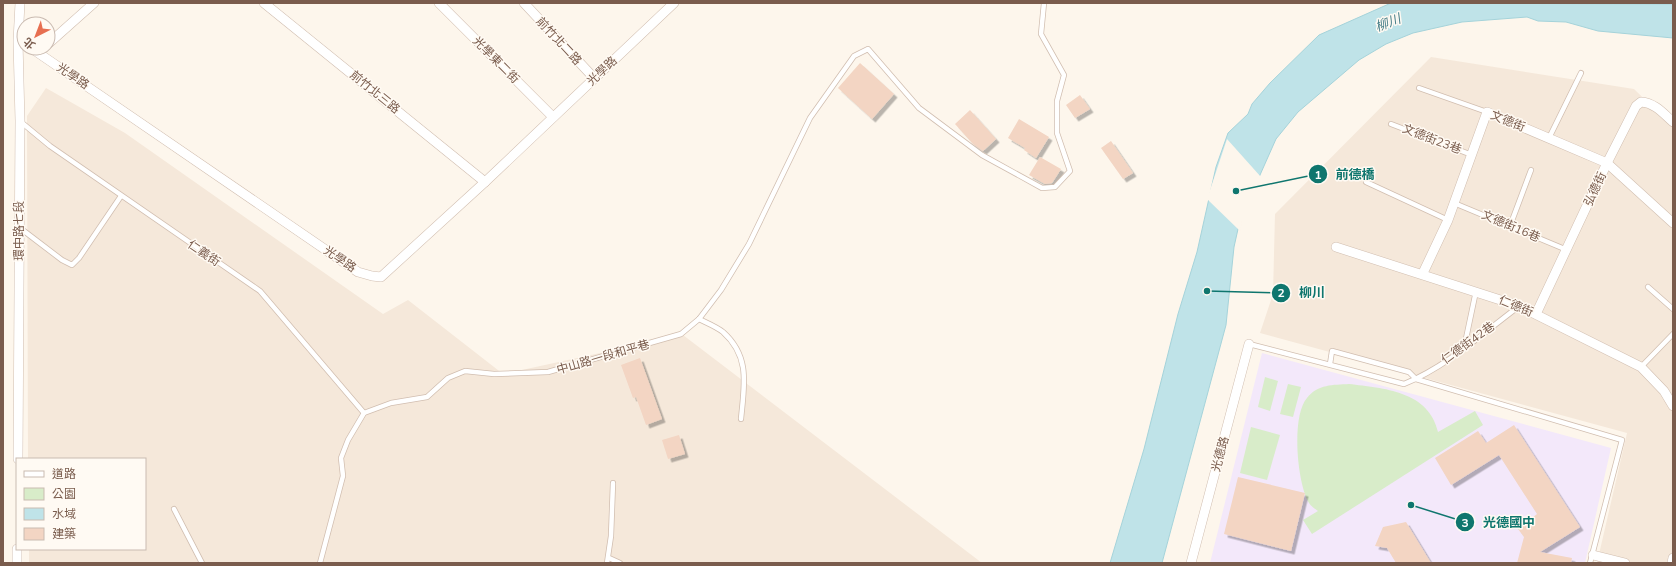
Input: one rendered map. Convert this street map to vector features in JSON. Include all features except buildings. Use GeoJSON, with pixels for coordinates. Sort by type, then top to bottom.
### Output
{"type":"FeatureCollection","features":[{"type":"Feature","properties":{"kind":"street","name":"環中路七段"},"geometry":{"type":"LineString","coordinates":[[20,3],[20,16]]}},
{"type":"Feature","properties":{"kind":"street"},"geometry":{"type":"LineString","coordinates":[[56,37],[94,3]]}},
{"type":"Feature","properties":{"kind":"street","name":"前竹北三路"},"geometry":{"type":"LineString","coordinates":[[264,3],[485,182]]}},
{"type":"Feature","properties":{"kind":"street","name":"光學東二街"},"geometry":{"type":"LineString","coordinates":[[439,3],[553,117]]}},
{"type":"Feature","properties":{"kind":"street","name":"前竹北二路"},"geometry":{"type":"LineString","coordinates":[[524,3],[594,78]]}},
{"type":"Feature","properties":{"kind":"street","name":"光學路"},"geometry":{"type":"LineString","coordinates":[[47,56],[358,272],[381,277],[485,182],[674,3]]}},
{"type":"Feature","properties":{"kind":"street","name":"環中路七段"},"geometry":{"type":"LineString","coordinates":[[18,458],[21,56]]}},
{"type":"Feature","properties":{"kind":"street","name":"弘德街"},"geometry":{"type":"LineString","coordinates":[[1536,314],[1607,163],[1636,106],[1641,102],[1649,102],[1661,110],[1673,122]]}},
{"type":"Feature","properties":{"kind":"street","name":"文德街"},"geometry":{"type":"LineString","coordinates":[[1423,273],[1448,220],[1487,112],[1607,163],[1673,223]]}},
{"type":"Feature","properties":{"kind":"street","name":"仁德街"},"geometry":{"type":"LineString","coordinates":[[1336,247],[1423,273],[1519,306],[1536,314],[1641,367],[1664,391],[1673,406]]}},
{"type":"Feature","properties":{"kind":"street","name":"光德路"},"geometry":{"type":"LineString","coordinates":[[1191,563],[1249,344]]}},
{"type":"Feature","properties":{"kind":"street"},"geometry":{"type":"LineString","coordinates":[[17,550],[17,563]]}},
{"type":"Feature","properties":{"kind":"street"},"geometry":{"type":"LineString","coordinates":[[1672,563],[1673,558]]}},
{"type":"Feature","properties":{"kind":"street"},"geometry":{"type":"LineString","coordinates":[[1592,559],[1626,563]]}},
{"type":"Feature","properties":{"kind":"lane","name":"中山路一段和平巷"},"geometry":{"type":"LineString","coordinates":[[364,413],[391,403],[427,397],[448,378],[466,371],[494,374],[548,372],[681,334],[699,318],[720,290],[749,244],[810,118],[854,56],[868,50],[919,108],[982,155],[1042,188],[1055,187],[1070,171],[1057,133],[1057,101],[1064,75],[1040,34],[1044,3]]}},
{"type":"Feature","properties":{"kind":"lane"},"geometry":{"type":"LineString","coordinates":[[1549,138],[1581,73]]}},
{"type":"Feature","properties":{"kind":"lane"},"geometry":{"type":"LineString","coordinates":[[1419,88],[1487,112]]}},
{"type":"Feature","properties":{"kind":"lane","name":"仁義街"},"geometry":{"type":"LineString","coordinates":[[20,121],[50,146],[260,291],[364,413]]}},
{"type":"Feature","properties":{"kind":"lane","name":"文德街23巷"},"geometry":{"type":"LineString","coordinates":[[1391,124],[1472,154]]}},
{"type":"Feature","properties":{"kind":"lane"},"geometry":{"type":"LineString","coordinates":[[1510,226],[1531,170]]}},
{"type":"Feature","properties":{"kind":"lane"},"geometry":{"type":"LineString","coordinates":[[1366,182],[1448,220]]}},
{"type":"Feature","properties":{"kind":"lane"},"geometry":{"type":"LineString","coordinates":[[19,227],[62,260],[72,265],[80,258],[121,196]]}},
{"type":"Feature","properties":{"kind":"lane","name":"文德街16巷"},"geometry":{"type":"LineString","coordinates":[[1454,203],[1567,250]]}},
{"type":"Feature","properties":{"kind":"lane"},"geometry":{"type":"LineString","coordinates":[[1648,287],[1673,309]]}},
{"type":"Feature","properties":{"kind":"lane"},"geometry":{"type":"LineString","coordinates":[[1464,348],[1476,291]]}},
{"type":"Feature","properties":{"kind":"lane","name":"仁德街42巷"},"geometry":{"type":"LineString","coordinates":[[1416,379],[1464,348],[1519,306]]}},
{"type":"Feature","properties":{"kind":"lane"},"geometry":{"type":"LineString","coordinates":[[699,318],[722,332],[737,349],[745,375],[741,419]]}},
{"type":"Feature","properties":{"kind":"lane"},"geometry":{"type":"LineString","coordinates":[[1641,367],[1673,334]]}},
{"type":"Feature","properties":{"kind":"lane"},"geometry":{"type":"LineString","coordinates":[[1249,344],[1404,384],[1416,379]]}},
{"type":"Feature","properties":{"kind":"lane"},"geometry":{"type":"LineString","coordinates":[[1330,364],[1332,351],[1409,372],[1416,379],[1622,440],[1592,559]]}},
{"type":"Feature","properties":{"kind":"lane"},"geometry":{"type":"LineString","coordinates":[[320,563],[343,476],[341,458],[348,440],[364,413]]}},
{"type":"Feature","properties":{"kind":"lane"},"geometry":{"type":"LineString","coordinates":[[613,483],[608,561],[620,563]]}},
{"type":"Feature","properties":{"kind":"lane"},"geometry":{"type":"LineString","coordinates":[[174,509],[202,563]]}},
{"type":"Feature","properties":{"kind":"shaded area"},"geometry":{"type":"Polygon","coordinates":[[[1431,57],[1634,89],[1673,127],[1673,563],[1597,563],[1627,433],[1260,333],[1273,294],[1275,214],[1431,57]]]}},
{"type":"Feature","properties":{"kind":"shaded area"},"geometry":{"type":"Polygon","coordinates":[[[46,88],[125,133],[383,314],[408,300],[503,374],[683,335],[982,563],[29,563],[29,550],[146,550],[146,458],[28,458],[27,116],[46,88]]]}},
{"type":"Feature","properties":{"kind":"shaded area"},"geometry":{"type":"Polygon","coordinates":[[[1262,353],[1611,448],[1585,563],[1210,563],[1262,353]]]}},
{"type":"Feature","properties":{"kind":"green space"},"geometry":{"type":"Polygon","coordinates":[[[1265,377],[1278,381],[1270,411],[1258,407],[1265,377]]]}},
{"type":"Feature","properties":{"kind":"green space"},"geometry":{"type":"Polygon","coordinates":[[[1288,384],[1301,387],[1293,417],[1280,414],[1288,384]]]}},
{"type":"Feature","properties":{"kind":"green space"},"geometry":{"type":"Polygon","coordinates":[[[1349,384],[1390,390],[1415,400],[1425,408],[1433,418],[1438,432],[1475,411],[1483,425],[1312,534],[1303,520],[1318,511],[1309,503],[1301,481],[1297,434],[1299,419],[1302,407],[1311,393],[1326,386],[1349,384]]]}},
{"type":"Feature","properties":{"kind":"green space"},"geometry":{"type":"Polygon","coordinates":[[[1251,427],[1280,435],[1267,480],[1240,473],[1251,427]]]}},
{"type":"Feature","properties":{"kind":"water","name":"柳川"},"geometry":{"type":"Polygon","coordinates":[[[1391,3],[1673,4],[1673,38],[1598,31],[1566,22],[1538,21],[1527,17],[1462,22],[1413,33],[1386,44],[1359,60],[1298,112],[1276,139],[1240,220],[1234,247],[1226,325],[1162,563],[1110,563],[1144,449],[1178,314],[1197,252],[1216,167],[1228,133],[1248,114],[1252,104],[1270,83],[1319,35],[1391,3]]]}},
{"type":"Feature","properties":{"kind":"pier"},"geometry":{"type":"Polygon","coordinates":[[[1227,139],[1261,177],[1242,221],[1240,231],[1207,199],[1227,139]]]}},
{"type":"Feature","properties":{"kind":"place","name":"前德橋"},"geometry":{"type":"Point","coordinates":[1236,191]}},
{"type":"Feature","properties":{"kind":"place","name":"柳川"},"geometry":{"type":"Point","coordinates":[1207,291]}},
{"type":"Feature","properties":{"kind":"place","name":"光德國中"},"geometry":{"type":"Point","coordinates":[1411,505]}}]}
